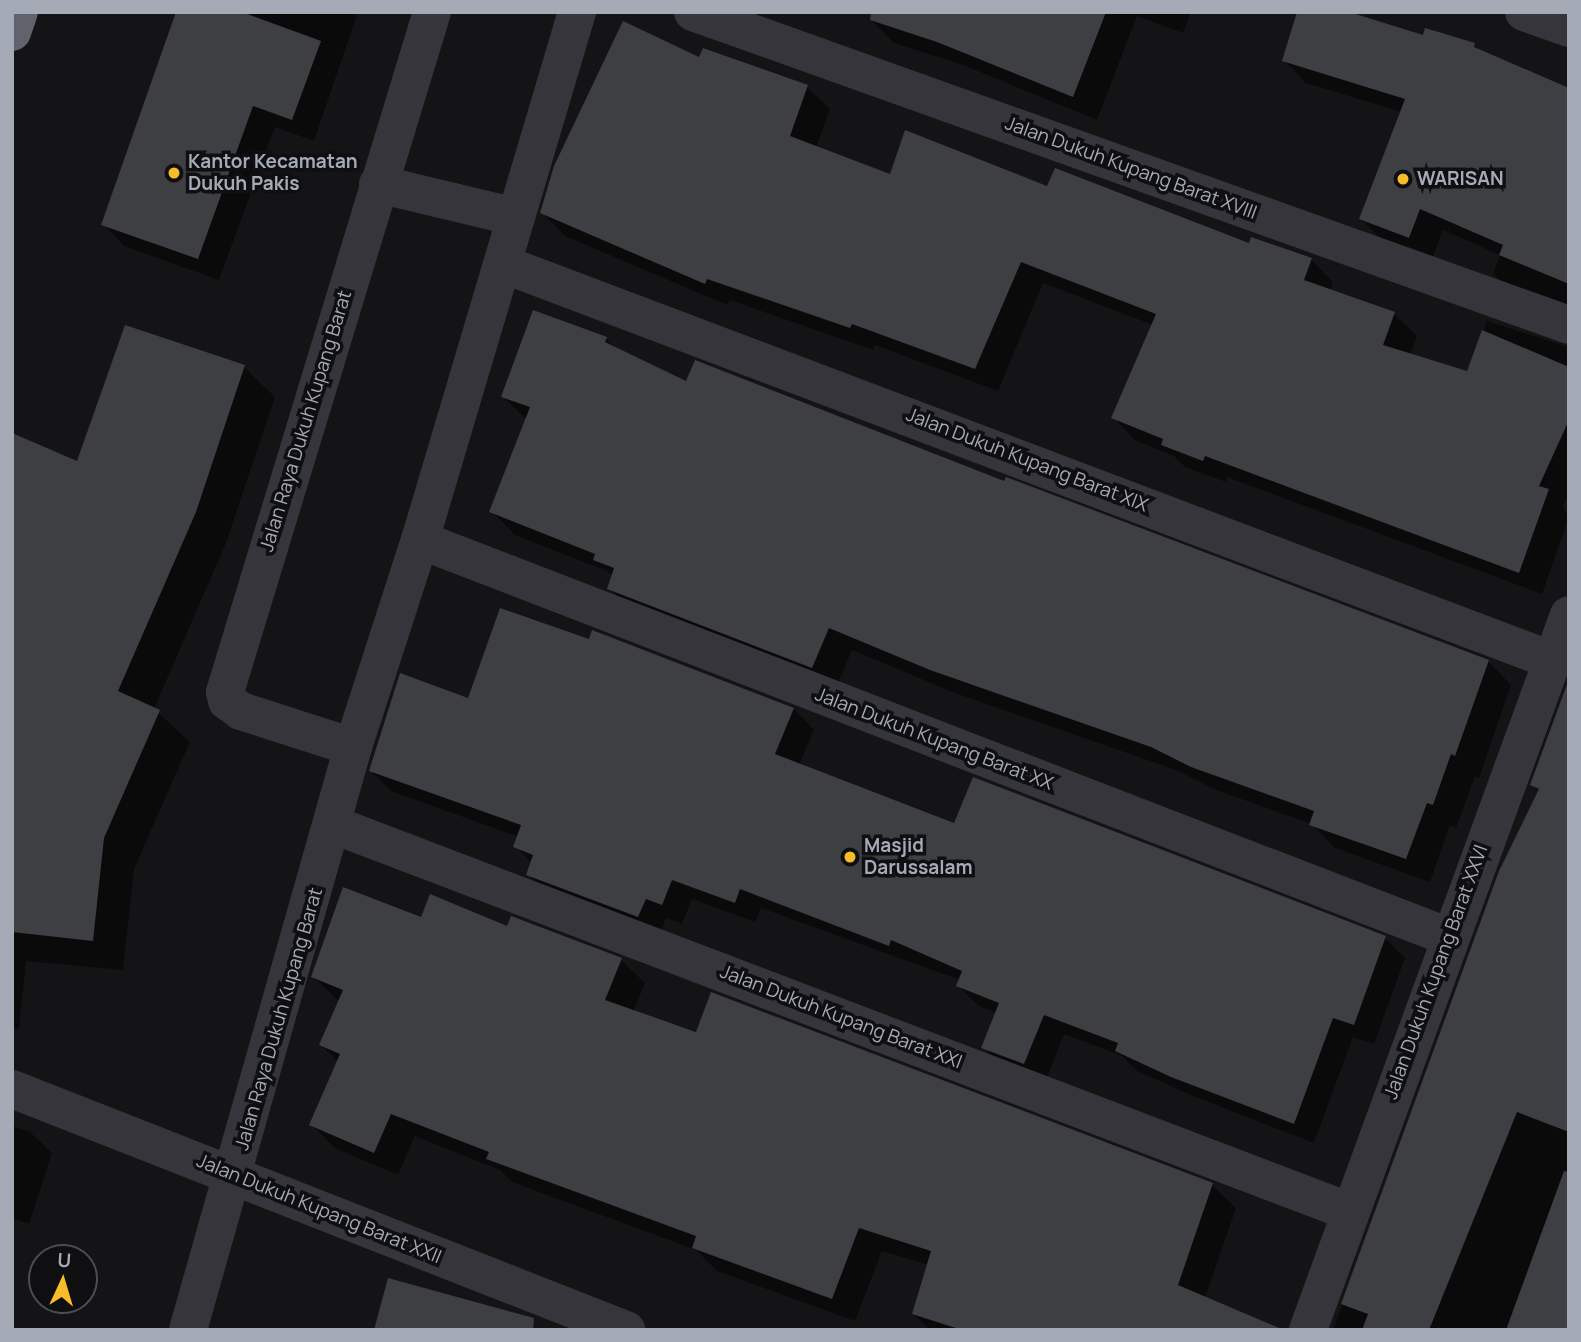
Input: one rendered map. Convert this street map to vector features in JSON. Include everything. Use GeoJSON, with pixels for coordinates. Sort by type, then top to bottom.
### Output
{"type":"FeatureCollection","features":[{"type":"Feature","properties":{"kind":"highway"},"geometry":{"type":"LineString","coordinates":[[12,32],[19,12]]}},
{"type":"Feature","properties":{"kind":"street","name":"Jalan Raya Dukuh Kupang Barat"},"geometry":{"type":"LineString","coordinates":[[353,747],[241,710],[227,701],[225,692],[432,12]]}},
{"type":"Feature","properties":{"kind":"street","name":"Jalan Raya Dukuh Kupang Barat"},"geometry":{"type":"LineString","coordinates":[[188,1330],[235,1175],[334,825],[353,747],[420,540],[577,12]]}},
{"type":"Feature","properties":{"kind":"street","name":"Jalan Dukuh Kupang Barat XVIII"},"geometry":{"type":"LineString","coordinates":[[693,12],[1569,324]]}},
{"type":"Feature","properties":{"kind":"street"},"geometry":{"type":"LineString","coordinates":[[1524,12],[1569,28]]}},
{"type":"Feature","properties":{"kind":"street"},"geometry":{"type":"LineString","coordinates":[[378,184],[516,217]]}},
{"type":"Feature","properties":{"kind":"street","name":"Jalan Dukuh Kupang Barat XIX"},"geometry":{"type":"LineString","coordinates":[[503,264],[1551,660]]}},
{"type":"Feature","properties":{"kind":"street","name":"Jalan Dukuh Kupang Barat XX"},"geometry":{"type":"LineString","coordinates":[[420,540],[1448,937]]}},
{"type":"Feature","properties":{"kind":"street","name":"Jalan Dukuh Kupang Barat XXVI"},"geometry":{"type":"LineString","coordinates":[[1308,1330],[1348,1211],[1448,937],[1569,615]]}},
{"type":"Feature","properties":{"kind":"street","name":"Jalan Dukuh Kupang Barat XXI"},"geometry":{"type":"LineString","coordinates":[[334,825],[1348,1211]]}},
{"type":"Feature","properties":{"kind":"street","name":"Jalan Dukuh Kupang Barat XXII"},"geometry":{"type":"LineString","coordinates":[[12,1089],[616,1328]]}},
{"type":"Feature","properties":{"kind":"building","name":"Kantor Kecamatan Dukuh Pakis"},"geometry":{"type":"Polygon","coordinates":[[[176,12],[242,12],[321,41],[292,120],[253,106],[198,259],[101,225],[176,12]]]}},
{"type":"Feature","properties":{"kind":"building"},"geometry":{"type":"Polygon","coordinates":[[[871,12],[1106,12],[1073,97],[937,42],[870,20],[871,12]]]}},
{"type":"Feature","properties":{"kind":"building"},"geometry":{"type":"Polygon","coordinates":[[[1297,12],[1349,12],[1423,35],[1425,28],[1475,43],[1474,47],[1569,88],[1569,284],[1499,255],[1503,245],[1420,209],[1409,238],[1359,219],[1405,99],[1282,61],[1297,12]]]}},
{"type":"Feature","properties":{"kind":"building"},"geometry":{"type":"Polygon","coordinates":[[[623,21],[699,57],[703,48],[808,85],[790,136],[890,174],[905,130],[1047,186],[1055,168],[1249,243],[1251,237],[1312,258],[1304,280],[1395,312],[1383,345],[1467,371],[1482,330],[1569,367],[1569,420],[1539,486],[1549,489],[1519,573],[1205,456],[1203,461],[1161,445],[1163,439],[1111,418],[1156,314],[1021,262],[975,369],[852,324],[850,328],[707,279],[705,284],[540,213],[554,166],[623,21]]]}},
{"type":"Feature","properties":{"kind":"building"},"geometry":{"type":"Polygon","coordinates":[[[533,310],[607,337],[605,342],[686,381],[695,360],[1004,481],[1006,477],[1489,660],[1455,756],[1451,754],[1433,805],[1427,803],[1406,859],[1309,825],[1314,811],[1191,767],[1151,747],[930,670],[829,628],[812,668],[607,589],[614,568],[593,560],[595,554],[489,512],[530,407],[501,397],[533,310]]]}},
{"type":"Feature","properties":{"kind":"building"},"geometry":{"type":"Polygon","coordinates":[[[125,325],[245,365],[196,512],[118,691],[160,710],[104,838],[93,941],[12,932],[12,433],[77,461],[125,325]]]}},
{"type":"Feature","properties":{"kind":"building"},"geometry":{"type":"Polygon","coordinates":[[[500,608],[589,639],[592,630],[794,708],[775,754],[954,823],[973,777],[1386,936],[1354,1025],[1333,1018],[1294,1124],[1171,1077],[1115,1051],[1118,1043],[1044,1015],[1024,1064],[981,1048],[999,1003],[956,986],[962,971],[891,940],[889,946],[740,889],[735,903],[672,880],[662,905],[646,899],[638,917],[526,875],[533,855],[513,847],[521,825],[369,771],[400,673],[468,698],[500,608]]]}},
{"type":"Feature","properties":{"kind":"building"},"geometry":{"type":"Polygon","coordinates":[[[1569,679],[1569,1132],[1517,1112],[1429,1330],[1362,1330],[1368,1314],[1341,1304],[1499,871],[1539,789],[1530,785],[1569,679]]]}},
{"type":"Feature","properties":{"kind":"building"},"geometry":{"type":"Polygon","coordinates":[[[343,887],[421,917],[430,894],[507,926],[511,916],[622,958],[605,1000],[696,1032],[711,992],[1213,1183],[1178,1285],[1284,1330],[962,1330],[912,1314],[931,1251],[859,1228],[832,1299],[692,1248],[696,1236],[486,1159],[489,1152],[391,1114],[374,1153],[309,1125],[340,1054],[319,1045],[343,990],[311,977],[343,887]]]}},
{"type":"Feature","properties":{"kind":"building"},"geometry":{"type":"Polygon","coordinates":[[[1564,1171],[1569,1172],[1569,1330],[1506,1330],[1564,1171]]]}},
{"type":"Feature","properties":{"kind":"building"},"geometry":{"type":"Polygon","coordinates":[[[388,1278],[534,1318],[533,1330],[374,1330],[388,1278]]]}},
{"type":"Feature","properties":{"kind":"place","name":"Kantor Kecamatan Dukuh Pakis"},"geometry":{"type":"Point","coordinates":[174,173]}},
{"type":"Feature","properties":{"kind":"place","name":"WARISAN"},"geometry":{"type":"Point","coordinates":[1403,179]}},
{"type":"Feature","properties":{"kind":"place","name":"Masjid Darussalam"},"geometry":{"type":"Point","coordinates":[850,857]}}]}
